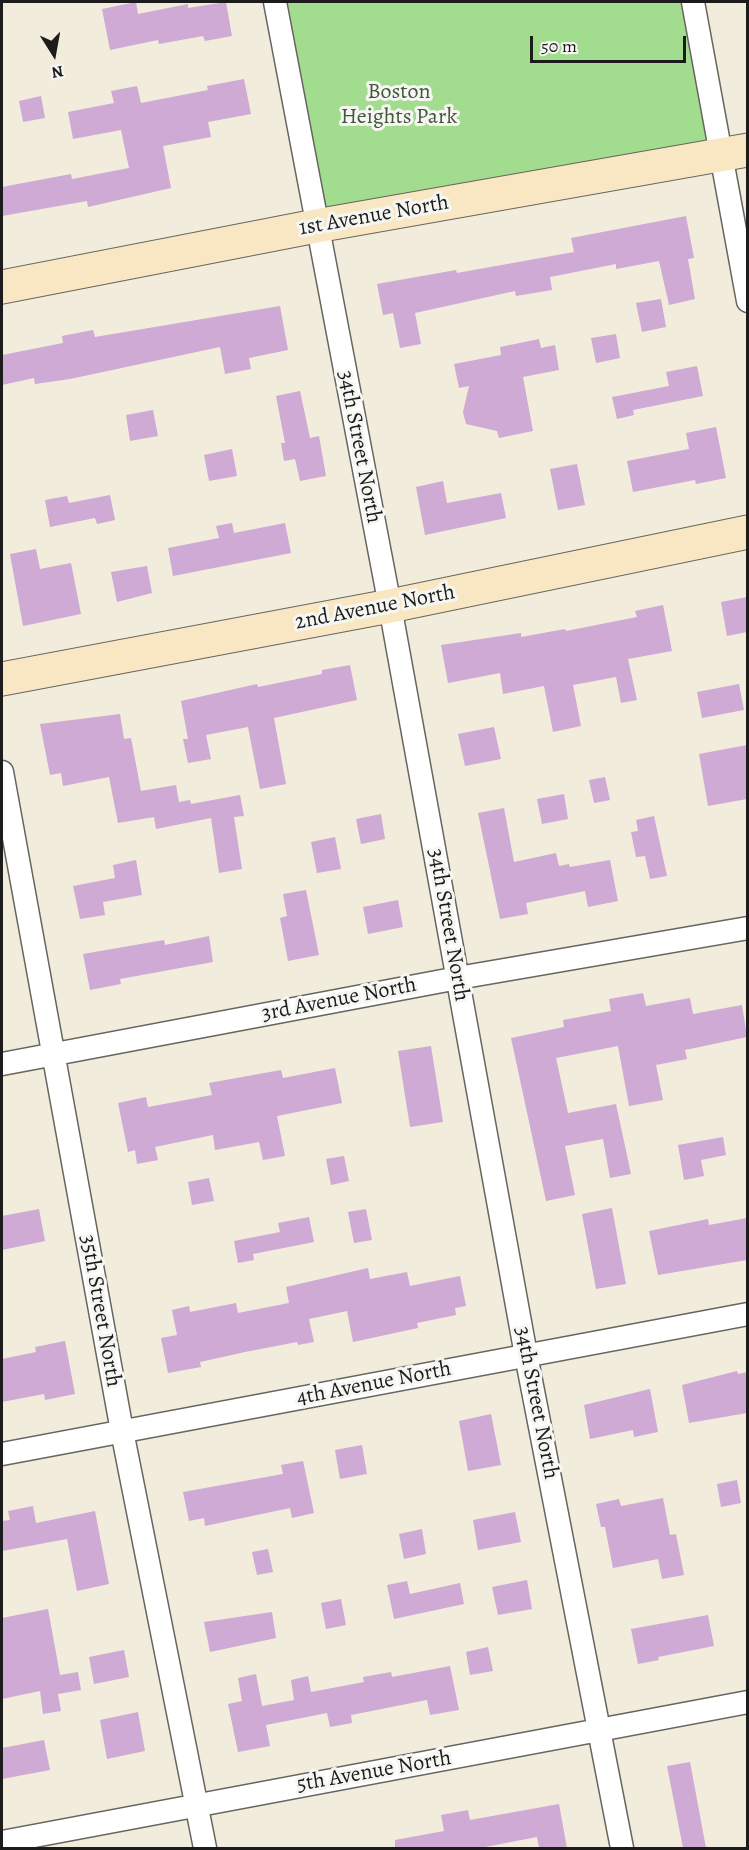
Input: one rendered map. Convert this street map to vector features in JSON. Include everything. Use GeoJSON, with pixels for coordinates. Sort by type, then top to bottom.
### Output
{"type":"FeatureCollection","features":[{"type":"Feature","properties":{"kind":"main road","name":"1st Avenue North"},"geometry":{"type":"LineString","coordinates":[[2,287],[316,226],[734,153]]}},
{"type":"Feature","properties":{"kind":"main road","name":"2nd Avenue North"},"geometry":{"type":"LineString","coordinates":[[2,679],[390,606],[747,532]]}},
{"type":"Feature","properties":{"kind":"street","name":"34th Street North"},"geometry":{"type":"LineString","coordinates":[[274,2],[390,606],[526,1355],[622,1848]]}},
{"type":"Feature","properties":{"kind":"street"},"geometry":{"type":"LineString","coordinates":[[693,2],[734,153],[747,302]]}},
{"type":"Feature","properties":{"kind":"street","name":"35th Street North"},"geometry":{"type":"LineString","coordinates":[[2,772],[122,1431],[205,1848]]}},
{"type":"Feature","properties":{"kind":"street","name":"3rd Avenue North"},"geometry":{"type":"LineString","coordinates":[[2,1064],[458,978],[747,928]]}},
{"type":"Feature","properties":{"kind":"street","name":"4th Avenue North"},"geometry":{"type":"LineString","coordinates":[[2,1454],[747,1314]]}},
{"type":"Feature","properties":{"kind":"street","name":"5th Avenue North"},"geometry":{"type":"LineString","coordinates":[[2,1842],[747,1702]]}},
{"type":"Feature","properties":{"kind":"green space","name":"Boston Heights Park"},"geometry":{"type":"Polygon","coordinates":[[[275,2],[693,2],[721,155],[316,226],[275,2]]]}},
{"type":"Feature","properties":{"kind":"building"},"geometry":{"type":"Polygon","coordinates":[[[136,2],[138,14],[188,4],[188,8],[226,2],[232,36],[205,41],[203,36],[159,44],[158,40],[110,50],[102,9],[136,2]]]}},
{"type":"Feature","properties":{"kind":"building"},"geometry":{"type":"Polygon","coordinates":[[[244,79],[251,114],[208,122],[211,137],[163,146],[171,188],[88,207],[87,201],[2,216],[2,187],[71,174],[72,179],[129,168],[121,130],[73,139],[68,112],[114,103],[111,91],[137,86],[141,103],[208,90],[207,86],[244,79]]]}},
{"type":"Feature","properties":{"kind":"building"},"geometry":{"type":"Polygon","coordinates":[[[41,96],[45,118],[23,122],[19,101],[41,96]]]}},
{"type":"Feature","properties":{"kind":"building"},"geometry":{"type":"Polygon","coordinates":[[[686,216],[694,258],[688,259],[695,299],[669,305],[659,261],[616,269],[616,264],[550,277],[552,290],[516,296],[515,291],[415,313],[421,344],[400,348],[393,313],[383,315],[377,284],[456,270],[457,273],[574,252],[571,238],[686,216]]]}},
{"type":"Feature","properties":{"kind":"building"},"geometry":{"type":"Polygon","coordinates":[[[661,299],[666,327],[642,332],[636,303],[661,299]]]}},
{"type":"Feature","properties":{"kind":"building"},"geometry":{"type":"Polygon","coordinates":[[[280,306],[288,350],[249,358],[251,369],[225,374],[220,347],[70,379],[35,384],[34,378],[2,385],[2,355],[63,343],[62,336],[93,330],[95,337],[280,306]]]}},
{"type":"Feature","properties":{"kind":"building"},"geometry":{"type":"Polygon","coordinates":[[[616,334],[620,358],[596,363],[591,338],[616,334]]]}},
{"type":"Feature","properties":{"kind":"building"},"geometry":{"type":"Polygon","coordinates":[[[539,339],[541,348],[555,345],[559,370],[523,377],[533,431],[499,438],[497,431],[466,424],[463,412],[469,386],[459,388],[454,364],[501,355],[500,347],[539,339]]]}},
{"type":"Feature","properties":{"kind":"building"},"geometry":{"type":"Polygon","coordinates":[[[697,366],[703,396],[633,410],[634,415],[617,419],[612,397],[669,386],[666,372],[697,366]]]}},
{"type":"Feature","properties":{"kind":"building"},"geometry":{"type":"Polygon","coordinates":[[[300,391],[310,438],[319,436],[326,476],[300,481],[295,459],[284,461],[281,443],[285,443],[276,396],[300,391]]]}},
{"type":"Feature","properties":{"kind":"building"},"geometry":{"type":"Polygon","coordinates":[[[153,410],[158,436],[130,441],[126,415],[153,410]]]}},
{"type":"Feature","properties":{"kind":"building"},"geometry":{"type":"Polygon","coordinates":[[[716,427],[726,478],[696,484],[695,480],[633,492],[627,461],[689,449],[686,433],[716,427]]]}},
{"type":"Feature","properties":{"kind":"building"},"geometry":{"type":"Polygon","coordinates":[[[232,449],[237,476],[209,481],[204,455],[232,449]]]}},
{"type":"Feature","properties":{"kind":"building"},"geometry":{"type":"Polygon","coordinates":[[[577,464],[585,505],[558,510],[550,469],[577,464]]]}},
{"type":"Feature","properties":{"kind":"building"},"geometry":{"type":"Polygon","coordinates":[[[443,481],[447,503],[501,493],[506,518],[425,535],[416,487],[443,481]]]}},
{"type":"Feature","properties":{"kind":"building"},"geometry":{"type":"Polygon","coordinates":[[[110,495],[115,520],[97,524],[95,518],[50,527],[45,500],[67,496],[69,503],[110,495]]]}},
{"type":"Feature","properties":{"kind":"building"},"geometry":{"type":"Polygon","coordinates":[[[232,523],[234,533],[285,523],[291,553],[173,576],[168,548],[219,538],[216,526],[232,523]]]}},
{"type":"Feature","properties":{"kind":"building"},"geometry":{"type":"Polygon","coordinates":[[[36,549],[40,569],[71,563],[81,614],[23,626],[10,554],[36,549]]]}},
{"type":"Feature","properties":{"kind":"building"},"geometry":{"type":"Polygon","coordinates":[[[147,566],[152,593],[117,602],[111,572],[147,566]]]}},
{"type":"Feature","properties":{"kind":"building"},"geometry":{"type":"Polygon","coordinates":[[[747,597],[747,632],[727,636],[721,602],[747,597]]]}},
{"type":"Feature","properties":{"kind":"building"},"geometry":{"type":"Polygon","coordinates":[[[663,605],[672,651],[628,659],[637,700],[621,703],[616,677],[573,685],[581,726],[553,732],[544,686],[503,694],[500,673],[448,683],[441,645],[521,633],[521,637],[565,629],[566,631],[637,617],[635,611],[663,605]]]}},
{"type":"Feature","properties":{"kind":"building"},"geometry":{"type":"Polygon","coordinates":[[[350,665],[357,700],[274,718],[286,784],[260,789],[248,727],[206,735],[211,759],[188,763],[183,739],[188,739],[181,701],[257,684],[258,687],[322,674],[322,670],[350,665]]]}},
{"type":"Feature","properties":{"kind":"building"},"geometry":{"type":"Polygon","coordinates":[[[739,684],[744,710],[702,718],[697,692],[739,684]]]}},
{"type":"Feature","properties":{"kind":"building"},"geometry":{"type":"Polygon","coordinates":[[[120,714],[124,739],[131,738],[141,791],[176,785],[179,802],[190,800],[191,804],[240,795],[244,816],[234,817],[242,869],[219,873],[211,818],[156,829],[154,817],[118,823],[109,777],[63,786],[61,773],[50,775],[40,724],[120,714]]]}},
{"type":"Feature","properties":{"kind":"building"},"geometry":{"type":"Polygon","coordinates":[[[494,727],[501,759],[465,766],[458,734],[494,727]]]}},
{"type":"Feature","properties":{"kind":"building"},"geometry":{"type":"Polygon","coordinates":[[[747,745],[747,799],[708,806],[699,754],[747,745]]]}},
{"type":"Feature","properties":{"kind":"building"},"geometry":{"type":"Polygon","coordinates":[[[605,777],[610,800],[594,803],[589,780],[605,777]]]}},
{"type":"Feature","properties":{"kind":"building"},"geometry":{"type":"Polygon","coordinates":[[[564,794],[568,819],[542,824],[537,799],[564,794]]]}},
{"type":"Feature","properties":{"kind":"building"},"geometry":{"type":"Polygon","coordinates":[[[504,808],[514,862],[556,853],[559,866],[569,864],[570,867],[610,860],[618,901],[588,907],[585,891],[526,903],[528,914],[500,919],[478,813],[504,808]]]}},
{"type":"Feature","properties":{"kind":"building"},"geometry":{"type":"Polygon","coordinates":[[[381,814],[385,839],[361,844],[356,819],[381,814]]]}},
{"type":"Feature","properties":{"kind":"building"},"geometry":{"type":"Polygon","coordinates":[[[654,816],[667,876],[650,879],[645,856],[636,857],[631,832],[638,831],[636,820],[654,816]]]}},
{"type":"Feature","properties":{"kind":"building"},"geometry":{"type":"Polygon","coordinates":[[[335,837],[341,869],[317,873],[311,842],[335,837]]]}},
{"type":"Feature","properties":{"kind":"building"},"geometry":{"type":"Polygon","coordinates":[[[136,860],[142,895],[103,902],[105,915],[80,919],[73,886],[115,878],[113,865],[136,860]]]}},
{"type":"Feature","properties":{"kind":"building"},"geometry":{"type":"Polygon","coordinates":[[[306,890],[319,955],[288,961],[280,918],[287,916],[283,894],[306,890]]]}},
{"type":"Feature","properties":{"kind":"building"},"geometry":{"type":"Polygon","coordinates":[[[398,900],[403,927],[368,934],[363,907],[398,900]]]}},
{"type":"Feature","properties":{"kind":"building"},"geometry":{"type":"Polygon","coordinates":[[[209,936],[213,962],[120,979],[121,984],[90,990],[83,954],[164,940],[165,945],[209,936]]]}},
{"type":"Feature","properties":{"kind":"building"},"geometry":{"type":"Polygon","coordinates":[[[643,993],[646,1006],[690,998],[693,1014],[742,1005],[747,1037],[685,1050],[687,1059],[656,1065],[663,1100],[629,1106],[618,1046],[556,1058],[568,1113],[616,1104],[631,1174],[610,1178],[603,1139],[565,1146],[575,1195],[546,1201],[511,1038],[564,1027],[563,1020],[611,1011],[609,999],[643,993]]]}},
{"type":"Feature","properties":{"kind":"building"},"geometry":{"type":"Polygon","coordinates":[[[431,1046],[443,1122],[410,1127],[398,1051],[431,1046]]]}},
{"type":"Feature","properties":{"kind":"building"},"geometry":{"type":"Polygon","coordinates":[[[335,1068],[342,1103],[277,1116],[285,1156],[263,1160],[259,1142],[215,1150],[213,1135],[155,1147],[158,1160],[137,1164],[135,1150],[128,1152],[118,1103],[146,1097],[148,1107],[212,1095],[209,1083],[281,1070],[283,1078],[335,1068]]]}},
{"type":"Feature","properties":{"kind":"building"},"geometry":{"type":"Polygon","coordinates":[[[723,1137],[726,1155],[701,1160],[704,1176],[684,1180],[678,1145],[723,1137]]]}},
{"type":"Feature","properties":{"kind":"building"},"geometry":{"type":"Polygon","coordinates":[[[344,1156],[349,1181],[331,1185],[326,1159],[344,1156]]]}},
{"type":"Feature","properties":{"kind":"building"},"geometry":{"type":"Polygon","coordinates":[[[209,1178],[214,1201],[192,1205],[188,1182],[209,1178]]]}},
{"type":"Feature","properties":{"kind":"building"},"geometry":{"type":"Polygon","coordinates":[[[612,1208],[626,1284],[596,1289],[582,1214],[612,1208]]]}},
{"type":"Feature","properties":{"kind":"building"},"geometry":{"type":"Polygon","coordinates":[[[39,1209],[45,1241],[2,1250],[2,1216],[39,1209]]]}},
{"type":"Feature","properties":{"kind":"building"},"geometry":{"type":"Polygon","coordinates":[[[366,1209],[372,1240],[354,1243],[348,1212],[366,1209]]]}},
{"type":"Feature","properties":{"kind":"building"},"geometry":{"type":"Polygon","coordinates":[[[309,1217],[314,1242],[253,1254],[254,1260],[238,1263],[234,1241],[280,1232],[278,1223],[309,1217]]]}},
{"type":"Feature","properties":{"kind":"building"},"geometry":{"type":"Polygon","coordinates":[[[747,1218],[747,1260],[658,1275],[649,1231],[708,1219],[709,1225],[747,1218]]]}},
{"type":"Feature","properties":{"kind":"building"},"geometry":{"type":"Polygon","coordinates":[[[368,1268],[370,1279],[407,1272],[410,1286],[460,1276],[466,1306],[455,1308],[456,1315],[417,1323],[418,1328],[353,1342],[347,1311],[309,1319],[314,1342],[298,1345],[297,1342],[245,1352],[200,1362],[201,1367],[168,1373],[161,1338],[177,1335],[172,1310],[189,1306],[190,1312],[236,1303],[238,1313],[289,1303],[286,1287],[368,1268]]]}},
{"type":"Feature","properties":{"kind":"building"},"geometry":{"type":"Polygon","coordinates":[[[65,1341],[75,1394],[45,1400],[44,1394],[2,1402],[2,1359],[36,1352],[35,1347],[65,1341]]]}},
{"type":"Feature","properties":{"kind":"building"},"geometry":{"type":"Polygon","coordinates":[[[737,1371],[738,1374],[747,1372],[747,1413],[689,1423],[682,1385],[737,1371]]]}},
{"type":"Feature","properties":{"kind":"building"},"geometry":{"type":"Polygon","coordinates":[[[650,1389],[658,1432],[634,1437],[633,1430],[590,1439],[584,1405],[650,1389]]]}},
{"type":"Feature","properties":{"kind":"building"},"geometry":{"type":"Polygon","coordinates":[[[491,1414],[501,1465],[468,1471],[459,1421],[491,1414]]]}},
{"type":"Feature","properties":{"kind":"building"},"geometry":{"type":"Polygon","coordinates":[[[362,1445],[367,1474],[340,1479],[335,1450],[362,1445]]]}},
{"type":"Feature","properties":{"kind":"building"},"geometry":{"type":"Polygon","coordinates":[[[303,1461],[314,1513],[292,1518],[290,1508],[205,1526],[204,1518],[189,1521],[183,1492],[283,1474],[281,1465],[303,1461]]]}},
{"type":"Feature","properties":{"kind":"building"},"geometry":{"type":"Polygon","coordinates":[[[737,1480],[741,1503],[721,1507],[717,1484],[737,1480]]]}},
{"type":"Feature","properties":{"kind":"building"},"geometry":{"type":"Polygon","coordinates":[[[663,1498],[670,1535],[676,1534],[684,1575],[662,1579],[658,1559],[613,1568],[605,1527],[601,1527],[596,1504],[619,1499],[621,1506],[663,1498]]]}},
{"type":"Feature","properties":{"kind":"building"},"geometry":{"type":"Polygon","coordinates":[[[33,1506],[36,1523],[95,1511],[109,1584],[77,1591],[67,1539],[2,1551],[2,1521],[10,1520],[8,1511],[33,1506]]]}},
{"type":"Feature","properties":{"kind":"building"},"geometry":{"type":"Polygon","coordinates":[[[515,1512],[521,1542],[478,1550],[473,1520],[515,1512]]]}},
{"type":"Feature","properties":{"kind":"building"},"geometry":{"type":"Polygon","coordinates":[[[422,1529],[426,1554],[404,1559],[399,1534],[422,1529]]]}},
{"type":"Feature","properties":{"kind":"building"},"geometry":{"type":"Polygon","coordinates":[[[268,1549],[273,1572],[257,1575],[252,1552],[268,1549]]]}},
{"type":"Feature","properties":{"kind":"building"},"geometry":{"type":"Polygon","coordinates":[[[527,1580],[532,1609],[498,1615],[492,1587],[527,1580]]]}},
{"type":"Feature","properties":{"kind":"building"},"geometry":{"type":"Polygon","coordinates":[[[407,1581],[410,1594],[460,1583],[464,1604],[394,1619],[387,1585],[407,1581]]]}},
{"type":"Feature","properties":{"kind":"building"},"geometry":{"type":"Polygon","coordinates":[[[341,1599],[346,1625],[326,1629],[321,1603],[341,1599]]]}},
{"type":"Feature","properties":{"kind":"building"},"geometry":{"type":"Polygon","coordinates":[[[48,1609],[60,1675],[78,1672],[81,1690],[58,1694],[61,1711],[43,1714],[40,1691],[2,1699],[2,1618],[48,1609]]]}},
{"type":"Feature","properties":{"kind":"building"},"geometry":{"type":"Polygon","coordinates":[[[272,1612],[276,1638],[210,1652],[204,1622],[272,1612]]]}},
{"type":"Feature","properties":{"kind":"building"},"geometry":{"type":"Polygon","coordinates":[[[708,1615],[714,1646],[658,1657],[659,1660],[638,1664],[631,1629],[708,1615]]]}},
{"type":"Feature","properties":{"kind":"building"},"geometry":{"type":"Polygon","coordinates":[[[488,1647],[493,1671],[470,1675],[466,1652],[488,1647]]]}},
{"type":"Feature","properties":{"kind":"building"},"geometry":{"type":"Polygon","coordinates":[[[124,1650],[129,1677],[94,1684],[89,1657],[124,1650]]]}},
{"type":"Feature","properties":{"kind":"building"},"geometry":{"type":"Polygon","coordinates":[[[450,1666],[459,1710],[430,1715],[427,1700],[351,1715],[352,1723],[330,1727],[327,1713],[266,1725],[270,1746],[238,1752],[228,1704],[242,1701],[238,1678],[256,1674],[262,1706],[294,1700],[291,1680],[308,1676],[311,1692],[364,1682],[363,1677],[391,1672],[392,1677],[450,1666]]]}},
{"type":"Feature","properties":{"kind":"building"},"geometry":{"type":"Polygon","coordinates":[[[138,1712],[145,1751],[107,1759],[100,1720],[138,1712]]]}},
{"type":"Feature","properties":{"kind":"building"},"geometry":{"type":"Polygon","coordinates":[[[44,1740],[50,1770],[2,1779],[2,1748],[44,1740]]]}},
{"type":"Feature","properties":{"kind":"building"},"geometry":{"type":"Polygon","coordinates":[[[690,1762],[706,1848],[683,1848],[667,1766],[690,1762]]]}},
{"type":"Feature","properties":{"kind":"building"},"geometry":{"type":"Polygon","coordinates":[[[559,1804],[567,1848],[539,1848],[537,1837],[480,1848],[395,1848],[395,1840],[444,1831],[441,1815],[468,1810],[470,1820],[559,1804]]]}}]}
